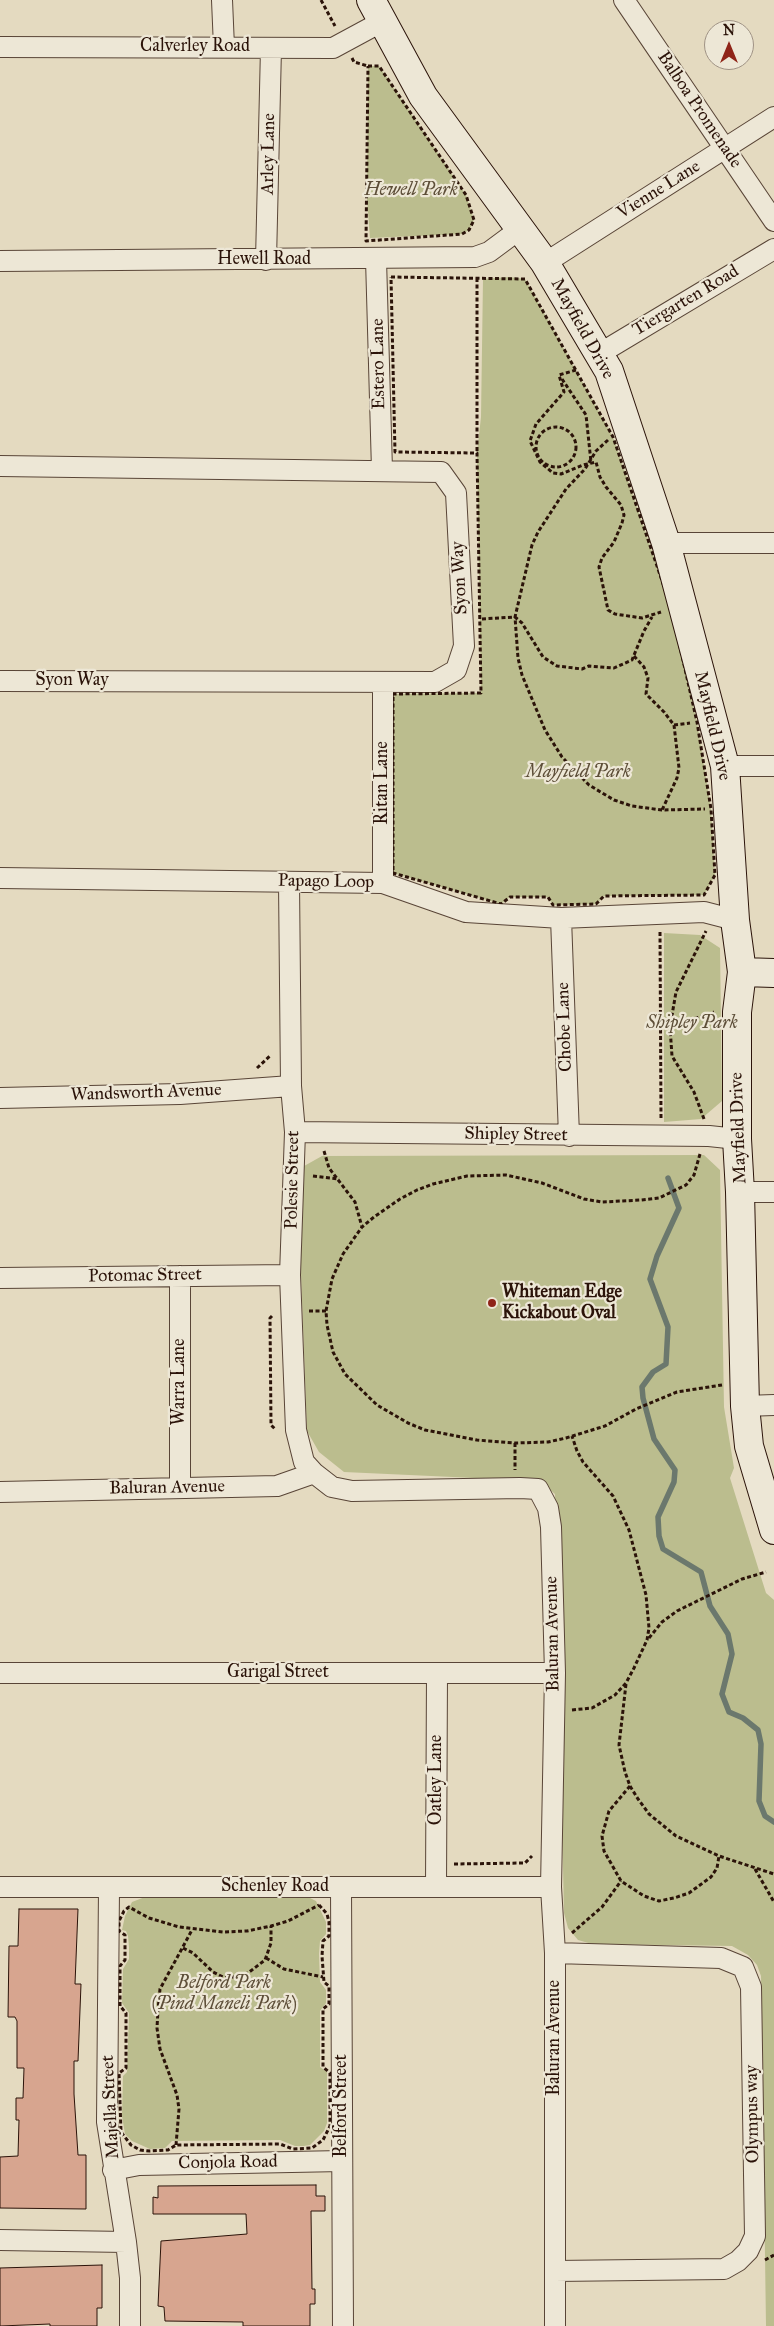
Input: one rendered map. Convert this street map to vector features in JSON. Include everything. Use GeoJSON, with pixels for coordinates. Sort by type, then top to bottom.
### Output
{"type":"FeatureCollection","features":[{"type":"Feature","properties":{"kind":"street"},"geometry":{"type":"LineString","coordinates":[[222,0],[224,48]]}},
{"type":"Feature","properties":{"kind":"street","name":"Balboa Promenade"},"geometry":{"type":"LineString","coordinates":[[624,0],[774,221]]}},
{"type":"Feature","properties":{"kind":"street","name":"Calverley Road"},"geometry":{"type":"LineString","coordinates":[[0,47],[333,48],[377,11]]}},
{"type":"Feature","properties":{"kind":"street","name":"Mayfield Drive"},"geometry":{"type":"LineString","coordinates":[[377,11],[423,96],[545,263],[609,371],[666,543],[725,766],[724,926],[742,972],[737,1012],[736,1139],[740,1192],[745,1406],[749,1446],[774,1530]]}},
{"type":"Feature","properties":{"kind":"street","name":"Arley Lane"},"geometry":{"type":"LineString","coordinates":[[266,260],[272,48]]}},
{"type":"Feature","properties":{"kind":"street","name":"Vienne Lane"},"geometry":{"type":"LineString","coordinates":[[545,263],[774,117]]}},
{"type":"Feature","properties":{"kind":"street","name":"Hewell Road"},"geometry":{"type":"LineString","coordinates":[[0,262],[474,257],[489,252],[520,229]]}},
{"type":"Feature","properties":{"kind":"street","name":"Tiergarten Road"},"geometry":{"type":"LineString","coordinates":[[598,354],[774,249]]}},
{"type":"Feature","properties":{"kind":"street","name":"Estero Lane"},"geometry":{"type":"LineString","coordinates":[[376,259],[382,470]]}},
{"type":"Feature","properties":{"kind":"street","name":"Syon Way"},"geometry":{"type":"LineString","coordinates":[[0,466],[441,472],[456,493],[464,646],[456,670],[435,682],[0,681]]}},
{"type":"Feature","properties":{"kind":"street"},"geometry":{"type":"LineString","coordinates":[[666,543],[774,543]]}},
{"type":"Feature","properties":{"kind":"street","name":"Ritan Lane"},"geometry":{"type":"LineString","coordinates":[[383,683],[383,883]]}},
{"type":"Feature","properties":{"kind":"street"},"geometry":{"type":"LineString","coordinates":[[725,766],[774,766]]}},
{"type":"Feature","properties":{"kind":"street","name":"Papago Loop"},"geometry":{"type":"LineString","coordinates":[[0,878],[383,883],[466,912],[560,918],[704,916],[724,926]]}},
{"type":"Feature","properties":{"kind":"street","name":"Polesie Street"},"geometry":{"type":"LineString","coordinates":[[289,882],[291,1086],[295,1132],[290,1275],[296,1430],[304,1462],[314,1473]]}},
{"type":"Feature","properties":{"kind":"street","name":"Chobe Lane"},"geometry":{"type":"LineString","coordinates":[[560,918],[568,1136]]}},
{"type":"Feature","properties":{"kind":"street"},"geometry":{"type":"LineString","coordinates":[[742,972],[774,972]]}},
{"type":"Feature","properties":{"kind":"street","name":"Wandsworth Avenue"},"geometry":{"type":"LineString","coordinates":[[0,1098],[180,1094],[291,1086]]}},
{"type":"Feature","properties":{"kind":"street","name":"Shipley Street"},"geometry":{"type":"LineString","coordinates":[[295,1132],[661,1136],[736,1139]]}},
{"type":"Feature","properties":{"kind":"street"},"geometry":{"type":"LineString","coordinates":[[740,1192],[774,1192]]}},
{"type":"Feature","properties":{"kind":"street","name":"Potomac Street"},"geometry":{"type":"LineString","coordinates":[[0,1278],[290,1275]]}},
{"type":"Feature","properties":{"kind":"street","name":"Warra Lane"},"geometry":{"type":"LineString","coordinates":[[180,1276],[180,1488]]}},
{"type":"Feature","properties":{"kind":"street"},"geometry":{"type":"LineString","coordinates":[[745,1406],[774,1405]]}},
{"type":"Feature","properties":{"kind":"street","name":"Baluran Avenue"},"geometry":{"type":"LineString","coordinates":[[0,1492],[277,1486],[314,1473],[332,1487],[352,1491],[538,1489],[548,1508],[551,1527],[555,1673],[551,1887],[555,1953],[555,2326]]}},
{"type":"Feature","properties":{"kind":"street","name":"Garigal Street"},"geometry":{"type":"LineString","coordinates":[[0,1673],[555,1673]]}},
{"type":"Feature","properties":{"kind":"street","name":"Oatley Lane"},"geometry":{"type":"LineString","coordinates":[[436,1887],[437,1673]]}},
{"type":"Feature","properties":{"kind":"street","name":"Schenley Road"},"geometry":{"type":"LineString","coordinates":[[0,1887],[551,1887]]}},
{"type":"Feature","properties":{"kind":"street","name":"Belford Street"},"geometry":{"type":"LineString","coordinates":[[341,1887],[343,2326]]}},
{"type":"Feature","properties":{"kind":"street","name":"Majella Street"},"geometry":{"type":"LineString","coordinates":[[109,1888],[107,2122],[113,2170],[126,2242],[130,2278],[130,2326]]}},
{"type":"Feature","properties":{"kind":"street","name":"Olympus way"},"geometry":{"type":"LineString","coordinates":[[555,1953],[721,1958],[743,1967],[751,1987],[755,2236],[748,2251],[738,2261],[724,2269],[555,2271]]}},
{"type":"Feature","properties":{"kind":"street","name":"Conjola Road"},"geometry":{"type":"LineString","coordinates":[[113,2170],[139,2165],[342,2161]]}},
{"type":"Feature","properties":{"kind":"street"},"geometry":{"type":"LineString","coordinates":[[0,2240],[126,2242]]}},
{"type":"Feature","properties":{"kind":"path"},"geometry":{"type":"LineString","coordinates":[[470,230],[462,234],[366,241],[368,66],[379,66],[466,195],[474,220],[470,230],[477,277],[481,694],[393,694],[393,873],[501,904],[510,897],[548,897],[553,905],[596,904],[604,896],[704,916],[724,926]]}},
{"type":"Feature","properties":{"kind":"path"},"geometry":{"type":"LineString","coordinates":[[478,452],[395,452],[391,277],[525,279],[613,437],[671,608],[697,722],[711,809],[715,875],[704,916],[676,992],[670,1027],[672,1056],[694,1092],[706,1123]]}},
{"type":"Feature","properties":{"kind":"path"},"geometry":{"type":"LineString","coordinates":[[559,375],[576,370]]}},
{"type":"Feature","properties":{"kind":"path"},"geometry":{"type":"LineString","coordinates":[[559,375],[564,392],[536,424],[530,441],[540,462],[553,473],[561,474],[590,462],[596,462],[600,477],[621,505],[624,515],[614,542],[602,558],[599,567],[608,610],[615,614],[642,618],[652,617],[671,608]]}},
{"type":"Feature","properties":{"kind":"path"},"geometry":{"type":"LineString","coordinates":[[559,375],[586,415],[590,462]]}},
{"type":"Feature","properties":{"kind":"path"},"geometry":{"type":"LineString","coordinates":[[560,427],[571,434],[576,447],[573,460],[562,468],[555,468],[541,461],[535,445],[537,439],[546,429],[560,427]]}},
{"type":"Feature","properties":{"kind":"path"},"geometry":{"type":"LineString","coordinates":[[613,437],[596,451],[590,462],[566,489],[538,532],[524,572],[519,607],[515,617],[518,658],[525,687],[545,730],[562,757],[589,785],[614,800],[632,806],[662,810],[711,809]]}},
{"type":"Feature","properties":{"kind":"path"},"geometry":{"type":"LineString","coordinates":[[480,619],[515,617],[522,624],[543,657],[557,666],[582,669],[598,666],[614,668],[628,662],[634,656],[652,617]]}},
{"type":"Feature","properties":{"kind":"path"},"geometry":{"type":"LineString","coordinates":[[634,656],[644,667],[648,678],[646,694],[674,725],[679,768],[662,810]]}},
{"type":"Feature","properties":{"kind":"path"},"geometry":{"type":"LineString","coordinates":[[674,725],[697,722]]}},
{"type":"Feature","properties":{"kind":"path"},"geometry":{"type":"LineString","coordinates":[[660,926],[661,1136]]}},
{"type":"Feature","properties":{"kind":"path"},"geometry":{"type":"LineString","coordinates":[[670,1027],[712,1012],[737,1012]]}},
{"type":"Feature","properties":{"kind":"path"},"geometry":{"type":"LineString","coordinates":[[251,1088],[251,1070],[264,1064],[273,1053]]}},
{"type":"Feature","properties":{"kind":"path"},"geometry":{"type":"LineString","coordinates":[[706,1123],[710,1118]]}},
{"type":"Feature","properties":{"kind":"path"},"geometry":{"type":"LineString","coordinates":[[696,1122],[706,1123]]}},
{"type":"Feature","properties":{"kind":"path"},"geometry":{"type":"LineString","coordinates":[[322,1132],[326,1161],[355,1202],[362,1228]]}},
{"type":"Feature","properties":{"kind":"path"},"geometry":{"type":"LineString","coordinates":[[700,1148],[698,1164],[694,1175],[686,1185],[667,1194],[641,1200],[602,1202],[584,1199],[521,1178],[490,1174],[467,1176],[433,1184],[400,1199],[362,1228],[336,1268],[326,1311],[333,1352],[345,1374],[377,1405],[408,1423],[440,1434],[515,1443],[548,1442],[605,1426],[636,1409],[677,1392],[730,1384]]}},
{"type":"Feature","properties":{"kind":"path"},"geometry":{"type":"LineString","coordinates":[[305,1176],[339,1179]]}},
{"type":"Feature","properties":{"kind":"path"},"geometry":{"type":"LineString","coordinates":[[572,1436],[583,1462],[613,1496],[629,1530],[646,1596],[650,1628],[647,1640],[626,1683],[619,1744],[621,1758],[630,1786],[650,1814],[661,1825],[684,1841],[754,1869],[774,1874]]}},
{"type":"Feature","properties":{"kind":"path"},"geometry":{"type":"LineString","coordinates":[[515,1443],[516,1476]]}},
{"type":"Feature","properties":{"kind":"path"},"geometry":{"type":"LineString","coordinates":[[647,1640],[662,1622],[702,1597],[742,1579],[766,1572]]}},
{"type":"Feature","properties":{"kind":"path"},"geometry":{"type":"LineString","coordinates":[[563,1710],[592,1708],[603,1704],[626,1683]]}},
{"type":"Feature","properties":{"kind":"path"},"geometry":{"type":"LineString","coordinates":[[630,1786],[609,1811],[602,1836],[604,1851],[621,1881],[644,1896],[659,1901],[674,1898],[689,1893],[711,1877],[717,1868],[719,1856]]}},
{"type":"Feature","properties":{"kind":"path"},"geometry":{"type":"LineString","coordinates":[[436,1856],[449,1857],[454,1864],[525,1863],[536,1853]]}},
{"type":"Feature","properties":{"kind":"path"},"geometry":{"type":"LineString","coordinates":[[754,1869],[774,1902]]}},
{"type":"Feature","properties":{"kind":"path"},"geometry":{"type":"LineString","coordinates":[[572,1933],[602,1907],[621,1881]]}},
{"type":"Feature","properties":{"kind":"path"},"geometry":{"type":"LineString","coordinates":[[319,1905],[327,1914],[329,1922],[329,1936],[323,1941],[323,1977],[324,1982],[329,1986],[328,2004],[324,2009],[324,2067],[330,2073],[330,2126],[323,2140],[312,2148],[293,2149],[280,2144],[176,2145],[168,2150],[140,2150],[125,2140],[121,2132],[119,2073],[126,2068],[126,2013],[120,2006],[120,1966],[125,1960],[125,1935],[119,1932],[119,1922],[124,1911],[129,1907],[149,1918],[192,1930],[247,1931],[271,1926],[288,1921],[319,1905]]}},
{"type":"Feature","properties":{"kind":"path"},"geometry":{"type":"LineString","coordinates":[[182,1948],[193,1954],[213,1972],[223,1977],[236,1977],[248,1973],[266,1958],[272,1943],[271,1926]]}},
{"type":"Feature","properties":{"kind":"path"},"geometry":{"type":"LineString","coordinates":[[176,2145],[179,2118],[177,2095],[160,2049],[156,2028],[160,1989],[192,1930]]}},
{"type":"Feature","properties":{"kind":"path"},"geometry":{"type":"LineString","coordinates":[[266,1958],[284,1969],[323,1977]]}},
{"type":"Feature","properties":{"kind":"path"},"geometry":{"type":"LineString","coordinates":[[764,2260],[774,2255]]}},
{"type":"Feature","properties":{"kind":"green space","name":"Hewell Park"},"geometry":{"type":"Polygon","coordinates":[[[368,66],[379,66],[466,195],[474,220],[469,230],[462,234],[370,238],[367,199],[368,66]]]}},
{"type":"Feature","properties":{"kind":"green space","name":"Mayfield Park"},"geometry":{"type":"Polygon","coordinates":[[[509,277],[525,279],[613,437],[671,607],[697,722],[711,809],[715,875],[704,895],[604,896],[596,904],[553,905],[548,897],[510,897],[501,904],[393,873],[393,694],[481,693],[477,453],[481,417],[483,279],[509,277]]]}},
{"type":"Feature","properties":{"kind":"green space","name":"Shipley Park"},"geometry":{"type":"Polygon","coordinates":[[[664,933],[700,935],[720,948],[722,1101],[701,1119],[664,1122],[664,933]]]}},
{"type":"Feature","properties":{"kind":"green space"},"geometry":{"type":"Polygon","coordinates":[[[704,1155],[720,1170],[724,1407],[734,1468],[730,1478],[766,1593],[774,1600],[774,2326],[766,2326],[761,1976],[757,1965],[748,1955],[732,1946],[592,1944],[578,1940],[568,1928],[564,1913],[555,1494],[540,1481],[344,1472],[319,1452],[307,1431],[297,1170],[322,1156],[704,1155]]]}},
{"type":"Feature","properties":{"kind":"green space","name":"Belford Park (Pind Maneli Park)"},"geometry":{"type":"Polygon","coordinates":[[[306,1896],[316,1901],[326,1922],[326,1934],[320,1941],[319,1954],[320,1982],[326,1990],[326,2003],[320,2011],[320,2067],[327,2072],[327,2123],[324,2131],[310,2145],[304,2146],[295,2146],[280,2140],[172,2141],[165,2148],[150,2149],[132,2141],[125,2134],[122,2116],[123,2076],[127,2072],[129,2013],[122,2003],[123,1969],[129,1959],[129,1947],[126,1931],[122,1930],[125,1916],[132,1902],[145,1897],[306,1896]]]}},
{"type":"Feature","properties":{"kind":"building"},"geometry":{"type":"Polygon","coordinates":[[[19,1909],[78,1909],[75,1984],[81,1984],[78,2061],[74,2061],[74,2094],[78,2155],[86,2155],[86,2209],[0,2208],[0,2157],[18,2156],[19,2120],[16,2120],[16,2098],[23,2098],[24,2068],[17,2068],[17,2021],[15,2017],[8,2017],[9,1946],[18,1946],[19,1909]]]}},
{"type":"Feature","properties":{"kind":"building"},"geometry":{"type":"Polygon","coordinates":[[[316,2185],[316,2196],[325,2196],[325,2211],[311,2211],[312,2289],[315,2289],[315,2304],[310,2304],[310,2326],[243,2326],[243,2322],[165,2321],[164,2307],[158,2306],[161,2241],[247,2234],[246,2214],[153,2214],[153,2197],[158,2198],[158,2186],[316,2185]]]}},
{"type":"Feature","properties":{"kind":"building"},"geometry":{"type":"Polygon","coordinates":[[[102,2265],[102,2308],[97,2308],[97,2326],[50,2326],[50,2324],[0,2326],[0,2268],[102,2265]]]}},
{"type":"Feature","properties":{"kind":"waterway"},"geometry":{"type":"LineString","coordinates":[[668,1178],[679,1208],[657,1256],[650,1279],[668,1327],[666,1364],[653,1372],[642,1387],[654,1439],[675,1470],[674,1482],[658,1517],[659,1536],[663,1549],[701,1572],[710,1606],[728,1634],[732,1654],[722,1694],[729,1712],[743,1718],[758,1730],[761,1744],[759,1801],[765,1816],[774,1822]]}},
{"type":"Feature","properties":{"kind":"place","name":"Whiteman Edge Kickabout Oval"},"geometry":{"type":"Point","coordinates":[492,1303]}}]}
